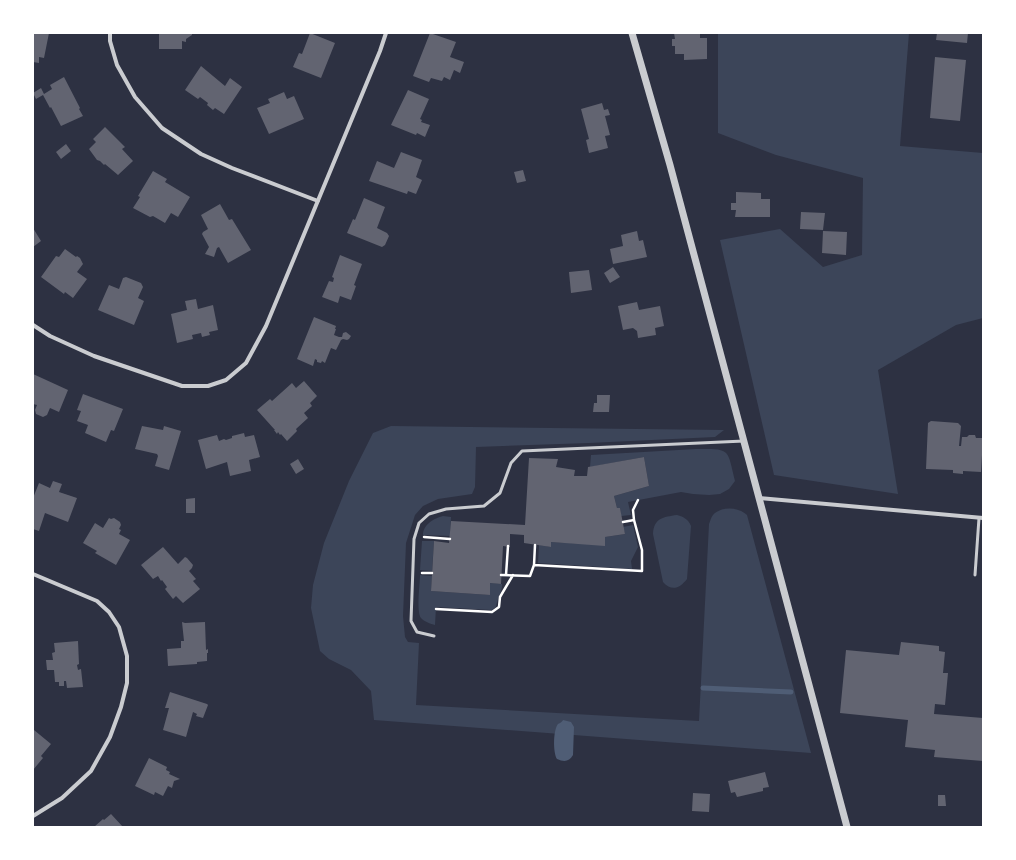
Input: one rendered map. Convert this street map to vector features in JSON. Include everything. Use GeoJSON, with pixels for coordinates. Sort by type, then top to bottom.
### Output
{"type":"FeatureCollection","features":[{"type":"Feature","properties":{"kind":"street"},"geometry":{"type":"LineString","coordinates":[[110,33],[110,41],[117,65],[135,97],[162,128],[201,154],[232,168],[318,200]]}},
{"type":"Feature","properties":{"kind":"street"},"geometry":{"type":"LineString","coordinates":[[33,325],[50,336],[94,356],[182,386],[208,386],[226,380],[246,362],[266,326],[380,51],[386,33]]}},
{"type":"Feature","properties":{"kind":"street"},"geometry":{"type":"LineString","coordinates":[[632,33],[670,165],[847,827]]}},
{"type":"Feature","properties":{"kind":"street"},"geometry":{"type":"LineString","coordinates":[[759,498],[981,518]]}},
{"type":"Feature","properties":{"kind":"street"},"geometry":{"type":"LineString","coordinates":[[33,574],[97,601],[109,612],[119,627],[127,656],[126,683],[121,707],[110,737],[91,771],[62,798],[33,816]]}},
{"type":"Feature","properties":{"kind":"lane"},"geometry":{"type":"LineString","coordinates":[[434,636],[417,632],[411,621],[415,537],[419,523],[429,514],[446,508],[484,506],[500,493],[511,463],[522,451],[744,441]]}},
{"type":"Feature","properties":{"kind":"lane"},"geometry":{"type":"LineString","coordinates":[[975,575],[981,518]]}},
{"type":"Feature","properties":{"kind":"path"},"geometry":{"type":"LineString","coordinates":[[534,565],[642,571],[642,550],[634,520],[633,510],[638,500]]}},
{"type":"Feature","properties":{"kind":"path"},"geometry":{"type":"LineString","coordinates":[[622,522],[634,520]]}},
{"type":"Feature","properties":{"kind":"path"},"geometry":{"type":"LineString","coordinates":[[415,537],[450,539]]}},
{"type":"Feature","properties":{"kind":"path"},"geometry":{"type":"LineString","coordinates":[[501,575],[530,576],[534,565],[535,545]]}},
{"type":"Feature","properties":{"kind":"path"},"geometry":{"type":"LineString","coordinates":[[506,575],[508,546]]}},
{"type":"Feature","properties":{"kind":"path"},"geometry":{"type":"LineString","coordinates":[[436,609],[492,612],[499,607],[500,597],[513,575]]}},
{"type":"Feature","properties":{"kind":"shaded area"},"geometry":{"type":"Polygon","coordinates":[[[718,33],[909,33],[900,146],[983,153],[983,318],[956,325],[878,370],[898,494],[774,475],[720,240],[780,229],[823,267],[862,255],[863,178],[776,155],[718,133],[718,33]]]}},
{"type":"Feature","properties":{"kind":"shaded area"},"geometry":{"type":"Polygon","coordinates":[[[391,426],[724,430],[715,437],[476,447],[475,487],[472,494],[438,499],[423,506],[415,515],[406,543],[403,616],[405,637],[408,642],[419,643],[416,705],[699,721],[709,524],[712,516],[717,512],[725,509],[735,509],[747,515],[811,753],[374,720],[371,691],[351,670],[329,659],[320,651],[311,608],[313,585],[324,543],[349,481],[373,433],[391,426]]]}},
{"type":"Feature","properties":{"kind":"shaded area"},"geometry":{"type":"Polygon","coordinates":[[[716,449],[722,450],[726,453],[735,481],[729,489],[720,494],[709,495],[681,492],[628,502],[631,515],[621,516],[620,508],[617,508],[614,496],[649,486],[644,457],[590,467],[591,455],[716,449]]]}},
{"type":"Feature","properties":{"kind":"shaded area"},"geometry":{"type":"Polygon","coordinates":[[[677,515],[686,519],[691,526],[687,579],[679,587],[673,588],[663,582],[653,534],[657,521],[677,515]]]}},
{"type":"Feature","properties":{"kind":"shaded area"},"geometry":{"type":"Polygon","coordinates":[[[443,516],[451,517],[450,536],[423,535],[423,531],[430,522],[443,516]]]}},
{"type":"Feature","properties":{"kind":"shaded area"},"geometry":{"type":"Polygon","coordinates":[[[633,525],[638,547],[631,561],[632,569],[538,563],[539,545],[551,547],[551,542],[605,545],[605,537],[625,534],[623,527],[633,525]]]}},
{"type":"Feature","properties":{"kind":"shaded area"},"geometry":{"type":"Polygon","coordinates":[[[422,541],[434,541],[432,571],[420,570],[422,541]]]}},
{"type":"Feature","properties":{"kind":"shaded area"},"geometry":{"type":"Polygon","coordinates":[[[420,575],[432,576],[431,591],[490,595],[490,583],[502,584],[501,592],[496,607],[492,610],[436,607],[435,625],[423,620],[420,615],[418,604],[420,575]]]}},
{"type":"Feature","properties":{"kind":"shaded area"},"geometry":{"type":"Polygon","coordinates":[[[563,720],[571,722],[574,727],[573,755],[570,759],[562,761],[557,759],[556,756],[554,736],[556,727],[563,720]]]}},
{"type":"Feature","properties":{"kind":"building"},"geometry":{"type":"Polygon","coordinates":[[[33,33],[49,33],[44,58],[39,57],[39,63],[33,62],[33,33]]]}},
{"type":"Feature","properties":{"kind":"building"},"geometry":{"type":"Polygon","coordinates":[[[159,33],[192,33],[192,35],[186,39],[186,42],[182,41],[182,49],[159,49],[159,33]]]}},
{"type":"Feature","properties":{"kind":"building"},"geometry":{"type":"Polygon","coordinates":[[[310,33],[335,43],[321,78],[293,67],[299,53],[302,54],[310,33]]]}},
{"type":"Feature","properties":{"kind":"building"},"geometry":{"type":"Polygon","coordinates":[[[430,33],[456,42],[450,57],[464,62],[460,73],[454,70],[450,80],[444,77],[442,81],[431,78],[429,82],[413,76],[430,33]]]}},
{"type":"Feature","properties":{"kind":"building"},"geometry":{"type":"Polygon","coordinates":[[[674,33],[700,33],[700,38],[707,38],[707,59],[684,60],[684,54],[675,54],[675,46],[672,46],[672,39],[675,39],[674,33]]]}},
{"type":"Feature","properties":{"kind":"building"},"geometry":{"type":"Polygon","coordinates":[[[937,33],[968,33],[967,43],[936,40],[937,33]]]}},
{"type":"Feature","properties":{"kind":"building"},"geometry":{"type":"Polygon","coordinates":[[[935,57],[966,60],[960,121],[930,118],[935,57]]]}},
{"type":"Feature","properties":{"kind":"building"},"geometry":{"type":"Polygon","coordinates":[[[201,66],[225,86],[230,78],[242,87],[224,114],[215,108],[213,110],[207,105],[208,103],[200,97],[198,99],[185,90],[201,66]]]}},
{"type":"Feature","properties":{"kind":"building"},"geometry":{"type":"Polygon","coordinates":[[[64,77],[83,116],[61,126],[43,95],[36,99],[33,93],[41,88],[44,94],[52,89],[50,85],[64,77]]]}},
{"type":"Feature","properties":{"kind":"building"},"geometry":{"type":"Polygon","coordinates":[[[408,90],[429,99],[420,119],[422,120],[421,122],[430,125],[425,137],[391,125],[408,90]]]}},
{"type":"Feature","properties":{"kind":"building"},"geometry":{"type":"Polygon","coordinates":[[[284,92],[287,99],[294,96],[304,119],[269,134],[257,108],[270,103],[268,99],[284,92]]]}},
{"type":"Feature","properties":{"kind":"building"},"geometry":{"type":"Polygon","coordinates":[[[602,103],[604,110],[608,109],[610,115],[605,116],[610,135],[605,136],[608,148],[589,153],[586,140],[589,139],[581,109],[602,103]]]}},
{"type":"Feature","properties":{"kind":"building"},"geometry":{"type":"Polygon","coordinates":[[[105,127],[125,147],[122,149],[133,161],[118,175],[105,164],[104,165],[97,160],[89,149],[96,142],[93,139],[105,127]]]}},
{"type":"Feature","properties":{"kind":"building"},"geometry":{"type":"Polygon","coordinates":[[[66,144],[71,151],[61,159],[56,152],[66,144]]]}},
{"type":"Feature","properties":{"kind":"building"},"geometry":{"type":"Polygon","coordinates":[[[401,152],[422,160],[416,177],[422,180],[416,194],[408,191],[407,194],[369,181],[377,161],[394,168],[401,152]]]}},
{"type":"Feature","properties":{"kind":"building"},"geometry":{"type":"Polygon","coordinates":[[[523,170],[526,181],[517,183],[514,172],[523,170]]]}},
{"type":"Feature","properties":{"kind":"building"},"geometry":{"type":"Polygon","coordinates":[[[153,171],[167,179],[165,182],[190,197],[178,217],[171,213],[165,223],[153,216],[150,217],[133,208],[140,197],[138,196],[153,171]]]}},
{"type":"Feature","properties":{"kind":"building"},"geometry":{"type":"Polygon","coordinates":[[[736,192],[761,193],[761,199],[770,199],[770,217],[735,217],[736,210],[731,210],[731,203],[736,203],[736,192]]]}},
{"type":"Feature","properties":{"kind":"building"},"geometry":{"type":"Polygon","coordinates":[[[364,198],[385,207],[377,228],[387,233],[389,236],[385,245],[382,247],[347,233],[353,219],[355,220],[364,198]]]}},
{"type":"Feature","properties":{"kind":"building"},"geometry":{"type":"Polygon","coordinates":[[[220,204],[229,220],[232,219],[251,250],[228,263],[219,247],[217,248],[214,257],[205,254],[209,247],[202,234],[208,229],[201,215],[220,204]]]}},
{"type":"Feature","properties":{"kind":"building"},"geometry":{"type":"Polygon","coordinates":[[[801,212],[825,213],[823,230],[800,229],[801,212]]]}},
{"type":"Feature","properties":{"kind":"building"},"geometry":{"type":"Polygon","coordinates":[[[33,228],[41,241],[33,247],[33,228]]]}},
{"type":"Feature","properties":{"kind":"building"},"geometry":{"type":"Polygon","coordinates":[[[637,231],[639,241],[643,240],[647,257],[613,264],[610,249],[623,246],[621,235],[637,231]]]}},
{"type":"Feature","properties":{"kind":"building"},"geometry":{"type":"Polygon","coordinates":[[[823,231],[847,232],[846,255],[822,253],[823,231]]]}},
{"type":"Feature","properties":{"kind":"building"},"geometry":{"type":"Polygon","coordinates":[[[65,249],[76,257],[77,256],[80,258],[83,264],[77,272],[87,279],[73,298],[65,292],[64,294],[41,277],[56,256],[59,257],[65,249]]]}},
{"type":"Feature","properties":{"kind":"building"},"geometry":{"type":"Polygon","coordinates":[[[340,255],[362,264],[354,285],[356,286],[351,300],[340,296],[338,303],[322,297],[329,281],[333,282],[334,278],[332,277],[340,255]]]}},
{"type":"Feature","properties":{"kind":"building"},"geometry":{"type":"Polygon","coordinates":[[[613,267],[620,277],[610,283],[604,273],[613,267]]]}},
{"type":"Feature","properties":{"kind":"building"},"geometry":{"type":"Polygon","coordinates":[[[589,270],[592,290],[571,293],[569,272],[589,270]]]}},
{"type":"Feature","properties":{"kind":"building"},"geometry":{"type":"Polygon","coordinates":[[[126,277],[141,283],[143,287],[138,298],[144,301],[134,325],[98,310],[109,285],[119,289],[123,278],[126,277]]]}},
{"type":"Feature","properties":{"kind":"building"},"geometry":{"type":"Polygon","coordinates":[[[196,299],[198,309],[213,305],[218,330],[209,332],[210,335],[202,337],[201,333],[192,335],[193,339],[177,343],[171,314],[187,310],[185,301],[196,299]]]}},
{"type":"Feature","properties":{"kind":"building"},"geometry":{"type":"Polygon","coordinates":[[[637,302],[639,310],[660,306],[664,326],[655,328],[656,335],[638,338],[637,331],[633,328],[623,330],[618,306],[637,302]]]}},
{"type":"Feature","properties":{"kind":"building"},"geometry":{"type":"Polygon","coordinates":[[[314,317],[336,326],[334,335],[342,337],[343,333],[346,332],[351,336],[347,340],[341,340],[336,350],[331,348],[325,363],[322,361],[321,363],[317,362],[315,359],[313,366],[297,359],[314,317]]]}},
{"type":"Feature","properties":{"kind":"building"},"geometry":{"type":"Polygon","coordinates":[[[33,374],[68,390],[59,412],[50,408],[47,415],[43,417],[36,414],[35,410],[37,405],[33,404],[33,374]]]}},
{"type":"Feature","properties":{"kind":"building"},"geometry":{"type":"Polygon","coordinates":[[[304,381],[317,396],[310,403],[312,406],[304,413],[308,418],[296,429],[297,431],[287,441],[281,434],[280,435],[278,432],[277,434],[257,410],[270,399],[272,401],[292,383],[296,388],[304,381]]]}},
{"type":"Feature","properties":{"kind":"building"},"geometry":{"type":"Polygon","coordinates":[[[83,394],[123,409],[114,431],[111,430],[106,442],[85,433],[88,425],[77,421],[81,411],[77,410],[83,394]]]}},
{"type":"Feature","properties":{"kind":"building"},"geometry":{"type":"Polygon","coordinates":[[[597,395],[610,395],[609,412],[593,412],[594,403],[597,403],[597,395]]]}},
{"type":"Feature","properties":{"kind":"building"},"geometry":{"type":"Polygon","coordinates":[[[931,421],[958,423],[961,426],[959,446],[961,446],[962,437],[975,435],[976,438],[983,438],[981,472],[963,471],[963,474],[953,473],[953,470],[926,469],[928,423],[931,421]]]}},
{"type":"Feature","properties":{"kind":"building"},"geometry":{"type":"Polygon","coordinates":[[[142,426],[163,430],[164,426],[181,431],[169,470],[155,466],[158,456],[157,454],[135,449],[142,426]]]}},
{"type":"Feature","properties":{"kind":"building"},"geometry":{"type":"Polygon","coordinates":[[[244,433],[245,437],[254,435],[260,457],[249,460],[251,471],[230,476],[227,462],[206,469],[198,440],[217,435],[219,441],[224,439],[226,440],[232,438],[232,436],[244,433]]]}},
{"type":"Feature","properties":{"kind":"building"},"geometry":{"type":"Polygon","coordinates":[[[644,457],[649,486],[614,496],[617,508],[620,508],[625,534],[605,537],[605,546],[551,542],[551,547],[524,543],[524,535],[510,534],[510,547],[503,546],[501,584],[490,583],[490,595],[431,591],[434,541],[449,543],[451,521],[525,525],[529,458],[558,459],[556,467],[575,470],[574,476],[587,476],[588,467],[644,457]]]}},
{"type":"Feature","properties":{"kind":"building"},"geometry":{"type":"Polygon","coordinates":[[[298,459],[304,469],[296,474],[290,464],[298,459]]]}},
{"type":"Feature","properties":{"kind":"building"},"geometry":{"type":"Polygon","coordinates":[[[53,481],[62,484],[59,492],[77,498],[68,522],[45,513],[39,531],[33,529],[33,498],[39,483],[50,488],[53,481]]]}},
{"type":"Feature","properties":{"kind":"building"},"geometry":{"type":"Polygon","coordinates":[[[195,498],[195,513],[186,513],[186,499],[195,498]]]}},
{"type":"Feature","properties":{"kind":"building"},"geometry":{"type":"Polygon","coordinates":[[[109,518],[114,518],[120,522],[121,525],[119,529],[121,530],[119,534],[130,540],[116,565],[95,553],[97,551],[83,543],[95,523],[103,528],[109,518]]]}},
{"type":"Feature","properties":{"kind":"building"},"geometry":{"type":"Polygon","coordinates":[[[163,547],[178,564],[185,557],[193,565],[189,571],[196,579],[193,581],[200,589],[183,603],[176,596],[173,599],[165,589],[167,587],[162,580],[161,581],[158,576],[153,579],[141,565],[163,547]]]}},
{"type":"Feature","properties":{"kind":"building"},"geometry":{"type":"Polygon","coordinates":[[[182,622],[205,622],[206,650],[208,649],[207,661],[197,662],[197,664],[168,666],[167,649],[181,648],[181,641],[184,641],[182,622]]]}},
{"type":"Feature","properties":{"kind":"building"},"geometry":{"type":"Polygon","coordinates":[[[78,641],[79,664],[77,665],[78,670],[81,669],[83,687],[67,688],[66,681],[64,681],[64,686],[59,686],[59,682],[55,682],[54,670],[47,670],[46,660],[53,660],[52,653],[55,652],[54,643],[78,641]]]}},
{"type":"Feature","properties":{"kind":"building"},"geometry":{"type":"Polygon","coordinates":[[[901,642],[939,646],[939,651],[945,652],[943,673],[948,673],[945,705],[935,704],[934,714],[983,718],[983,761],[934,757],[935,750],[905,747],[908,720],[840,713],[846,650],[899,655],[901,642]]]}},
{"type":"Feature","properties":{"kind":"building"},"geometry":{"type":"Polygon","coordinates":[[[170,692],[208,705],[203,718],[196,716],[197,714],[193,712],[186,737],[163,730],[169,708],[165,708],[170,692]]]}},
{"type":"Feature","properties":{"kind":"building"},"geometry":{"type":"Polygon","coordinates":[[[34,730],[51,744],[41,756],[43,758],[33,770],[34,730]]]}},
{"type":"Feature","properties":{"kind":"building"},"geometry":{"type":"Polygon","coordinates":[[[149,758],[167,767],[166,770],[170,772],[169,774],[180,779],[174,781],[172,788],[168,786],[163,796],[155,792],[154,795],[135,786],[149,758]]]}},
{"type":"Feature","properties":{"kind":"building"},"geometry":{"type":"Polygon","coordinates":[[[765,772],[769,787],[763,788],[763,791],[737,797],[735,792],[731,793],[728,781],[765,772]]]}},
{"type":"Feature","properties":{"kind":"building"},"geometry":{"type":"Polygon","coordinates":[[[693,793],[710,794],[709,812],[692,811],[693,793]]]}},
{"type":"Feature","properties":{"kind":"building"},"geometry":{"type":"Polygon","coordinates":[[[938,795],[945,795],[946,806],[938,806],[938,795]]]}},
{"type":"Feature","properties":{"kind":"building"},"geometry":{"type":"Polygon","coordinates":[[[111,814],[123,827],[94,827],[103,819],[104,820],[111,814]]]}},
{"type":"Feature","properties":{"kind":"waterway"},"geometry":{"type":"LineString","coordinates":[[703,688],[791,692]]}}]}
